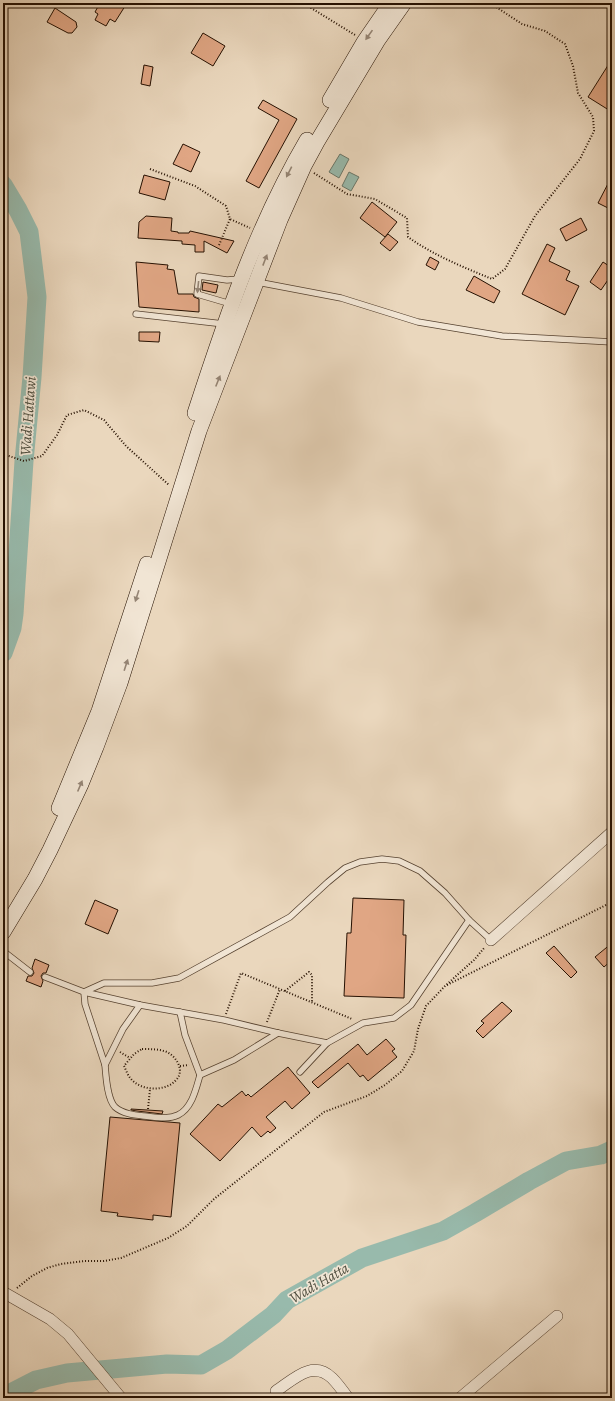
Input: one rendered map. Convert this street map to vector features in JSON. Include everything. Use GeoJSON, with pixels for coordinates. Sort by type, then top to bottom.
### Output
{"type":"FeatureCollection","features":[{"type":"Feature","properties":{"kind":"main road"},"geometry":{"type":"LineString","coordinates":[[3,914],[27,874],[57,814],[86,744],[116,660],[224,324],[260,232],[295,161],[364,42],[391,3]]}},
{"type":"Feature","properties":{"kind":"main road"},"geometry":{"type":"LineString","coordinates":[[3,932],[20,906],[50,850],[81,784],[96,747],[125,669],[199,431],[280,220],[304,166],[317,142],[378,40],[404,3]]}},
{"type":"Feature","properties":{"kind":"street"},"geometry":{"type":"LineString","coordinates":[[491,940],[612,832]]}},
{"type":"Feature","properties":{"kind":"street"},"geometry":{"type":"LineString","coordinates":[[6,1293],[50,1319],[68,1334],[119,1395]]}},
{"type":"Feature","properties":{"kind":"street"},"geometry":{"type":"LineString","coordinates":[[460,1398],[557,1316]]}},
{"type":"Feature","properties":{"kind":"street"},"geometry":{"type":"LineString","coordinates":[[276,1391],[305,1371],[319,1370],[326,1373],[348,1398]]}},
{"type":"Feature","properties":{"kind":"lane"},"geometry":{"type":"LineString","coordinates":[[231,304],[197,294],[199,276],[227,280],[241,279],[341,298],[418,322],[502,336],[612,342]]}},
{"type":"Feature","properties":{"kind":"lane"},"geometry":{"type":"LineString","coordinates":[[136,314],[224,324]]}},
{"type":"Feature","properties":{"kind":"lane"},"geometry":{"type":"LineString","coordinates":[[84,992],[104,983],[152,983],[179,978],[290,918],[345,868],[360,862],[382,859],[399,861],[420,871],[445,893],[469,920],[491,940]]}},
{"type":"Feature","properties":{"kind":"lane"},"geometry":{"type":"LineString","coordinates":[[300,1072],[327,1043],[363,1024],[394,1018],[411,1005],[469,920]]}},
{"type":"Feature","properties":{"kind":"lane"},"geometry":{"type":"LineString","coordinates":[[3,951],[30,972]]}},
{"type":"Feature","properties":{"kind":"lane"},"geometry":{"type":"LineString","coordinates":[[45,977],[84,992],[140,1005],[224,1020],[327,1043]]}},
{"type":"Feature","properties":{"kind":"lane"},"geometry":{"type":"LineString","coordinates":[[84,992],[85,1004],[105,1065],[108,1093],[114,1106],[129,1114],[164,1118],[178,1115],[188,1106],[196,1091],[200,1075],[185,1035],[180,1012]]}},
{"type":"Feature","properties":{"kind":"lane"},"geometry":{"type":"LineString","coordinates":[[105,1065],[124,1029],[140,1005]]}},
{"type":"Feature","properties":{"kind":"lane"},"geometry":{"type":"LineString","coordinates":[[200,1075],[234,1060],[278,1033]]}},
{"type":"Feature","properties":{"kind":"path"},"geometry":{"type":"LineString","coordinates":[[303,3],[364,42]]}},
{"type":"Feature","properties":{"kind":"path"},"geometry":{"type":"LineString","coordinates":[[304,166],[347,194],[375,199],[407,218],[408,237],[417,244],[454,263],[492,279],[506,269],[535,216],[580,159],[594,131],[593,117],[578,93],[573,66],[564,44],[545,31],[522,24],[490,3]]}},
{"type":"Feature","properties":{"kind":"path"},"geometry":{"type":"LineString","coordinates":[[150,169],[195,186],[226,206],[230,219],[219,245]]}},
{"type":"Feature","properties":{"kind":"path"},"geometry":{"type":"LineString","coordinates":[[230,219],[260,232]]}},
{"type":"Feature","properties":{"kind":"path"},"geometry":{"type":"LineString","coordinates":[[3,454],[24,461],[42,456],[57,435],[67,415],[84,410],[104,420],[126,446],[172,488]]}},
{"type":"Feature","properties":{"kind":"path"},"geometry":{"type":"LineString","coordinates":[[445,986],[612,902]]}},
{"type":"Feature","properties":{"kind":"path"},"geometry":{"type":"LineString","coordinates":[[6,1293],[47,1268],[61,1264],[104,1261],[121,1258],[168,1238],[187,1226],[214,1199],[324,1112],[367,1096],[385,1085],[402,1071],[414,1051],[418,1028],[426,1006],[445,986],[474,960],[491,940]]}},
{"type":"Feature","properties":{"kind":"path"},"geometry":{"type":"LineString","coordinates":[[285,991],[309,972],[312,975],[312,1002]]}},
{"type":"Feature","properties":{"kind":"path"},"geometry":{"type":"LineString","coordinates":[[224,1020],[241,973],[363,1024]]}},
{"type":"Feature","properties":{"kind":"path"},"geometry":{"type":"LineString","coordinates":[[264,1029],[280,989]]}},
{"type":"Feature","properties":{"kind":"path"},"geometry":{"type":"LineString","coordinates":[[113,1048],[130,1058]]}},
{"type":"Feature","properties":{"kind":"path"},"geometry":{"type":"LineString","coordinates":[[142,1049],[152,1049],[168,1053],[180,1066],[180,1073],[176,1080],[165,1087],[150,1088],[139,1086],[131,1080],[124,1066],[134,1054],[142,1049]]}},
{"type":"Feature","properties":{"kind":"path"},"geometry":{"type":"LineString","coordinates":[[148,1116],[150,1088]]}},
{"type":"Feature","properties":{"kind":"shaded area"},"geometry":{"type":"Polygon","coordinates":[[[340,154],[349,159],[339,178],[329,172],[340,154]]]}},
{"type":"Feature","properties":{"kind":"shaded area"},"geometry":{"type":"Polygon","coordinates":[[[349,172],[359,177],[351,191],[342,186],[349,172]]]}},
{"type":"Feature","properties":{"kind":"building"},"geometry":{"type":"Polygon","coordinates":[[[100,3],[127,3],[115,22],[110,19],[106,26],[95,20],[98,14],[95,12],[100,3]]]}},
{"type":"Feature","properties":{"kind":"building"},"geometry":{"type":"Polygon","coordinates":[[[55,8],[76,22],[77,27],[72,33],[68,33],[47,22],[55,8]]]}},
{"type":"Feature","properties":{"kind":"building"},"geometry":{"type":"Polygon","coordinates":[[[203,33],[225,46],[213,66],[191,53],[203,33]]]}},
{"type":"Feature","properties":{"kind":"building"},"geometry":{"type":"Polygon","coordinates":[[[612,59],[612,112],[588,97],[612,59]]]}},
{"type":"Feature","properties":{"kind":"building"},"geometry":{"type":"Polygon","coordinates":[[[144,65],[153,67],[150,86],[141,84],[144,65]]]}},
{"type":"Feature","properties":{"kind":"building"},"geometry":{"type":"Polygon","coordinates":[[[263,100],[297,119],[259,188],[246,181],[279,120],[258,108],[263,100]]]}},
{"type":"Feature","properties":{"kind":"building"},"geometry":{"type":"Polygon","coordinates":[[[183,144],[200,152],[191,172],[173,164],[183,144]]]}},
{"type":"Feature","properties":{"kind":"building"},"geometry":{"type":"Polygon","coordinates":[[[144,175],[170,182],[165,200],[139,193],[144,175]]]}},
{"type":"Feature","properties":{"kind":"building"},"geometry":{"type":"Polygon","coordinates":[[[612,176],[612,210],[598,203],[612,176]]]}},
{"type":"Feature","properties":{"kind":"building"},"geometry":{"type":"Polygon","coordinates":[[[372,202],[397,222],[385,237],[360,218],[372,202]]]}},
{"type":"Feature","properties":{"kind":"building"},"geometry":{"type":"Polygon","coordinates":[[[146,216],[172,218],[171,231],[178,233],[189,233],[190,231],[234,241],[227,253],[204,241],[204,252],[195,252],[195,245],[182,244],[182,241],[138,238],[139,222],[146,216]]]}},
{"type":"Feature","properties":{"kind":"building"},"geometry":{"type":"Polygon","coordinates":[[[581,218],[587,230],[566,241],[560,229],[581,218]]]}},
{"type":"Feature","properties":{"kind":"building"},"geometry":{"type":"Polygon","coordinates":[[[388,234],[398,242],[390,251],[380,243],[388,234]]]}},
{"type":"Feature","properties":{"kind":"building"},"geometry":{"type":"Polygon","coordinates":[[[547,244],[555,248],[549,261],[570,271],[566,280],[579,286],[565,315],[522,294],[547,244]]]}},
{"type":"Feature","properties":{"kind":"building"},"geometry":{"type":"Polygon","coordinates":[[[430,257],[439,262],[435,270],[426,265],[430,257]]]}},
{"type":"Feature","properties":{"kind":"building"},"geometry":{"type":"Polygon","coordinates":[[[136,262],[168,265],[167,269],[174,270],[178,294],[193,294],[194,297],[199,299],[199,312],[139,307],[136,262]]]}},
{"type":"Feature","properties":{"kind":"building"},"geometry":{"type":"Polygon","coordinates":[[[603,262],[612,268],[612,274],[601,290],[590,282],[603,262]]]}},
{"type":"Feature","properties":{"kind":"building"},"geometry":{"type":"Polygon","coordinates":[[[474,276],[500,291],[494,303],[466,290],[474,276]]]}},
{"type":"Feature","properties":{"kind":"building"},"geometry":{"type":"Polygon","coordinates":[[[203,282],[218,285],[216,293],[202,290],[203,282]]]}},
{"type":"Feature","properties":{"kind":"building"},"geometry":{"type":"Polygon","coordinates":[[[139,332],[160,332],[159,342],[139,341],[139,332]]]}},
{"type":"Feature","properties":{"kind":"building"},"geometry":{"type":"Polygon","coordinates":[[[353,898],[404,900],[403,935],[406,935],[404,998],[344,996],[347,933],[351,933],[353,898]]]}},
{"type":"Feature","properties":{"kind":"building"},"geometry":{"type":"Polygon","coordinates":[[[95,900],[118,910],[108,934],[85,924],[95,900]]]}},
{"type":"Feature","properties":{"kind":"building"},"geometry":{"type":"Polygon","coordinates":[[[612,943],[612,960],[604,967],[595,957],[612,943]]]}},
{"type":"Feature","properties":{"kind":"building"},"geometry":{"type":"Polygon","coordinates":[[[554,946],[577,972],[571,978],[546,953],[554,946]]]}},
{"type":"Feature","properties":{"kind":"building"},"geometry":{"type":"Polygon","coordinates":[[[35,959],[49,965],[46,973],[43,973],[41,976],[43,981],[41,987],[26,981],[28,976],[32,976],[34,973],[32,968],[35,959]]]}},
{"type":"Feature","properties":{"kind":"building"},"geometry":{"type":"Polygon","coordinates":[[[502,1002],[512,1011],[483,1038],[476,1031],[484,1023],[481,1021],[502,1002]]]}},
{"type":"Feature","properties":{"kind":"building"},"geometry":{"type":"Polygon","coordinates":[[[386,1039],[395,1049],[392,1051],[397,1057],[368,1081],[363,1075],[360,1077],[348,1063],[318,1088],[312,1082],[358,1044],[367,1055],[386,1039]]]}},
{"type":"Feature","properties":{"kind":"building"},"geometry":{"type":"Polygon","coordinates":[[[288,1067],[310,1093],[292,1109],[285,1101],[266,1117],[276,1128],[270,1133],[268,1131],[261,1137],[252,1127],[220,1161],[190,1134],[218,1104],[222,1107],[242,1091],[246,1096],[248,1094],[251,1097],[288,1067]]]}},
{"type":"Feature","properties":{"kind":"building"},"geometry":{"type":"Polygon","coordinates":[[[131,1109],[163,1111],[162,1114],[131,1109]]]}},
{"type":"Feature","properties":{"kind":"building"},"geometry":{"type":"Polygon","coordinates":[[[110,1117],[180,1123],[171,1217],[153,1215],[153,1220],[117,1216],[118,1213],[101,1211],[110,1117]]]}},
{"type":"Feature","properties":{"kind":"waterway","name":"Wadi Hattawi"},"geometry":{"type":"LineString","coordinates":[[3,185],[29,232],[37,297],[14,614],[12,628],[3,653]]}},
{"type":"Feature","properties":{"kind":"waterway","name":"Wadi Hatta"},"geometry":{"type":"LineString","coordinates":[[3,1397],[36,1380],[67,1373],[167,1364],[201,1365],[227,1350],[273,1315],[287,1300],[362,1258],[443,1231],[566,1161],[601,1155],[612,1150]]}}]}
